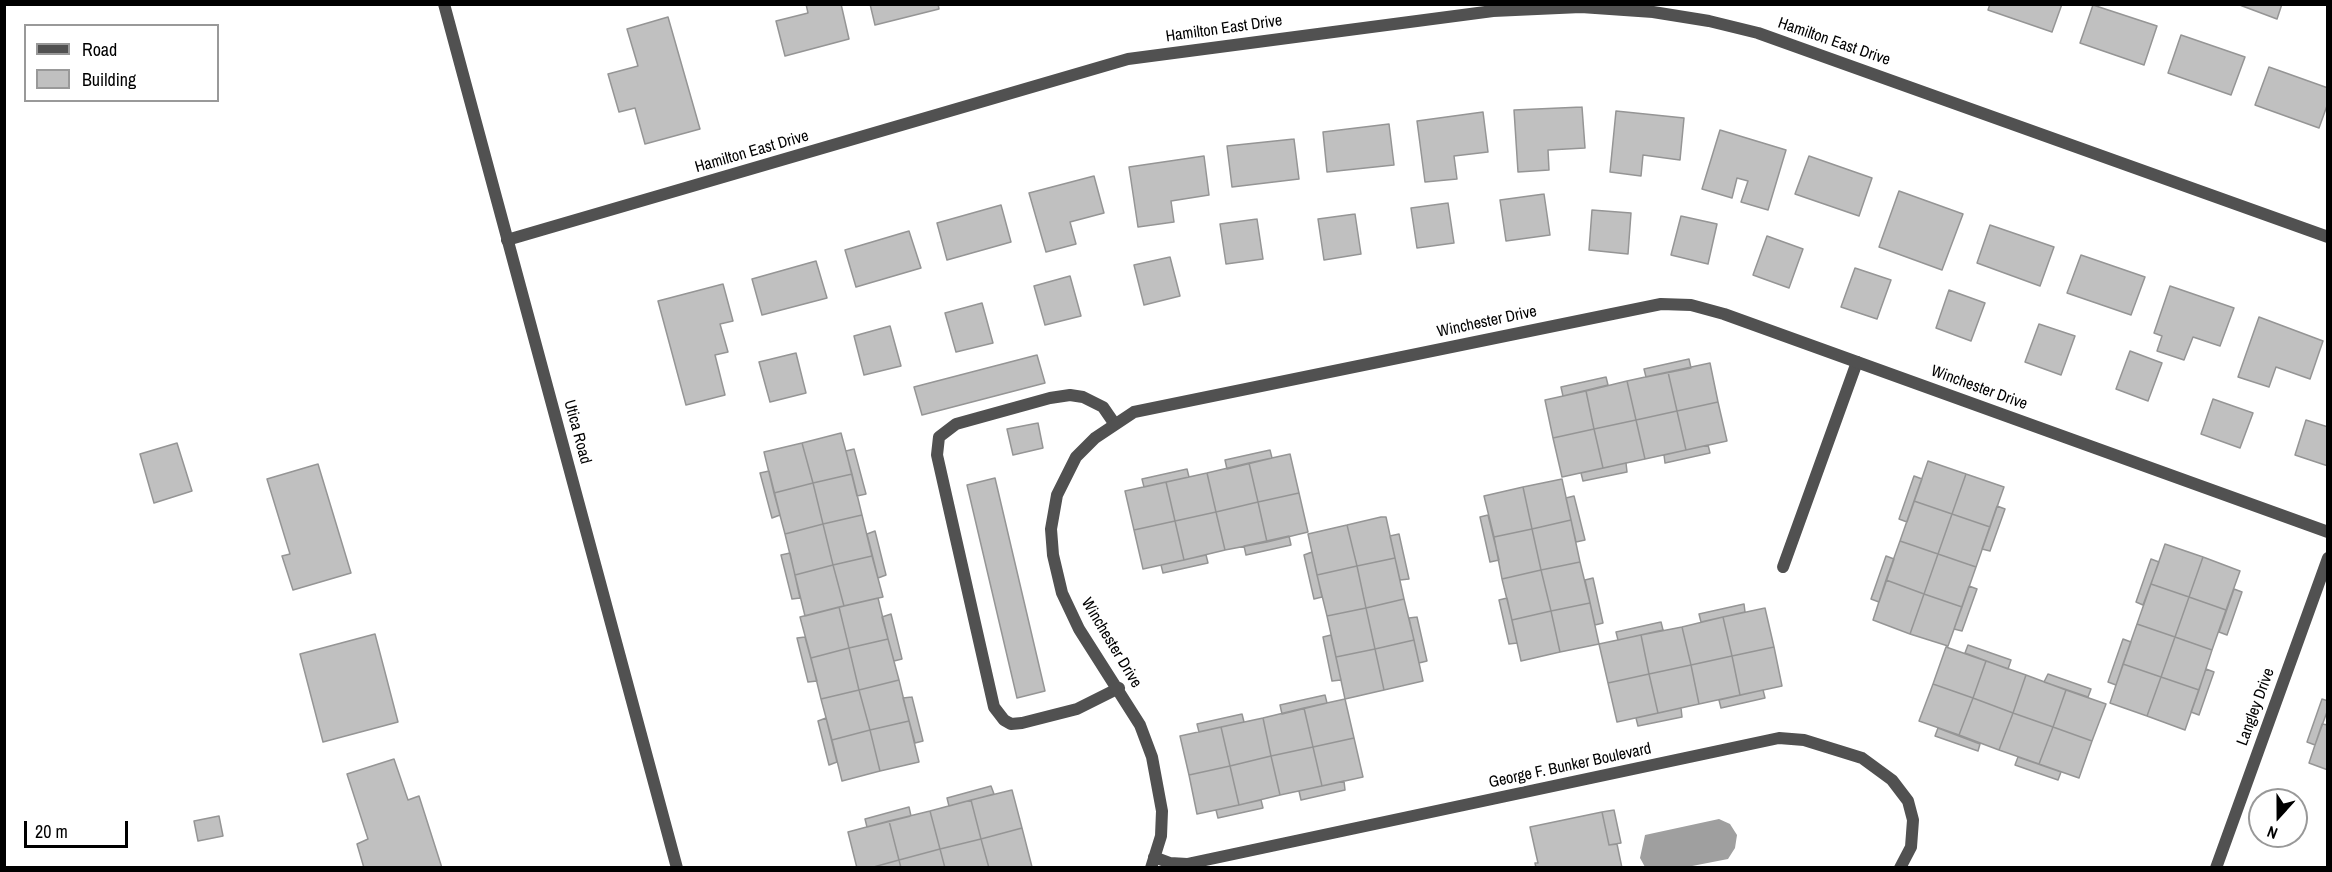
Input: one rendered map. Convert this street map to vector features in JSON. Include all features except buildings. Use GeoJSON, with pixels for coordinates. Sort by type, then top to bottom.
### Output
{"type":"FeatureCollection","features":[{"type":"Feature","properties":{"kind":"street","name":"Utica Road"},"geometry":{"type":"LineString","coordinates":[[444,4],[677,867]]}},
{"type":"Feature","properties":{"kind":"street","name":"Hamilton East Drive"},"geometry":{"type":"LineString","coordinates":[[507,240],[844,144],[967,104],[1128,59],[1493,11],[1581,7],[1653,12],[1709,21],[1758,33],[2328,237]]}},
{"type":"Feature","properties":{"kind":"street","name":"Winchester Drive"},"geometry":{"type":"LineString","coordinates":[[1152,862],[1161,836],[1162,811],[1152,757],[1140,725],[1119,688],[1079,629],[1062,593],[1053,555],[1051,529],[1058,495],[1076,457],[1114,423],[1134,412],[1661,304],[1691,305],[1724,314],[2328,532]]}},
{"type":"Feature","properties":{"kind":"street"},"geometry":{"type":"LineString","coordinates":[[1783,567],[1857,362]]}},
{"type":"Feature","properties":{"kind":"street"},"geometry":{"type":"LineString","coordinates":[[1114,423],[1102,407],[1083,397],[1070,395],[1050,398],[956,424],[939,437],[937,455],[994,707],[1004,720],[1011,723],[1022,723],[1077,709],[1119,688]]}},
{"type":"Feature","properties":{"kind":"street","name":"Langley Drive"},"geometry":{"type":"LineString","coordinates":[[2216,867],[2328,558]]}},
{"type":"Feature","properties":{"kind":"street","name":"George F. Bunker Boulevard"},"geometry":{"type":"LineString","coordinates":[[1152,862],[1187,864],[1779,738],[1804,740],[1862,758],[1892,780],[1908,801],[1913,819],[1911,847],[1900,867]]}},
{"type":"Feature","properties":{"kind":"shaded area"},"geometry":{"type":"Polygon","coordinates":[[[1719,819],[1730,824],[1737,835],[1735,848],[1728,859],[1687,867],[1645,867],[1640,858],[1645,835],[1719,819]]]}}]}
